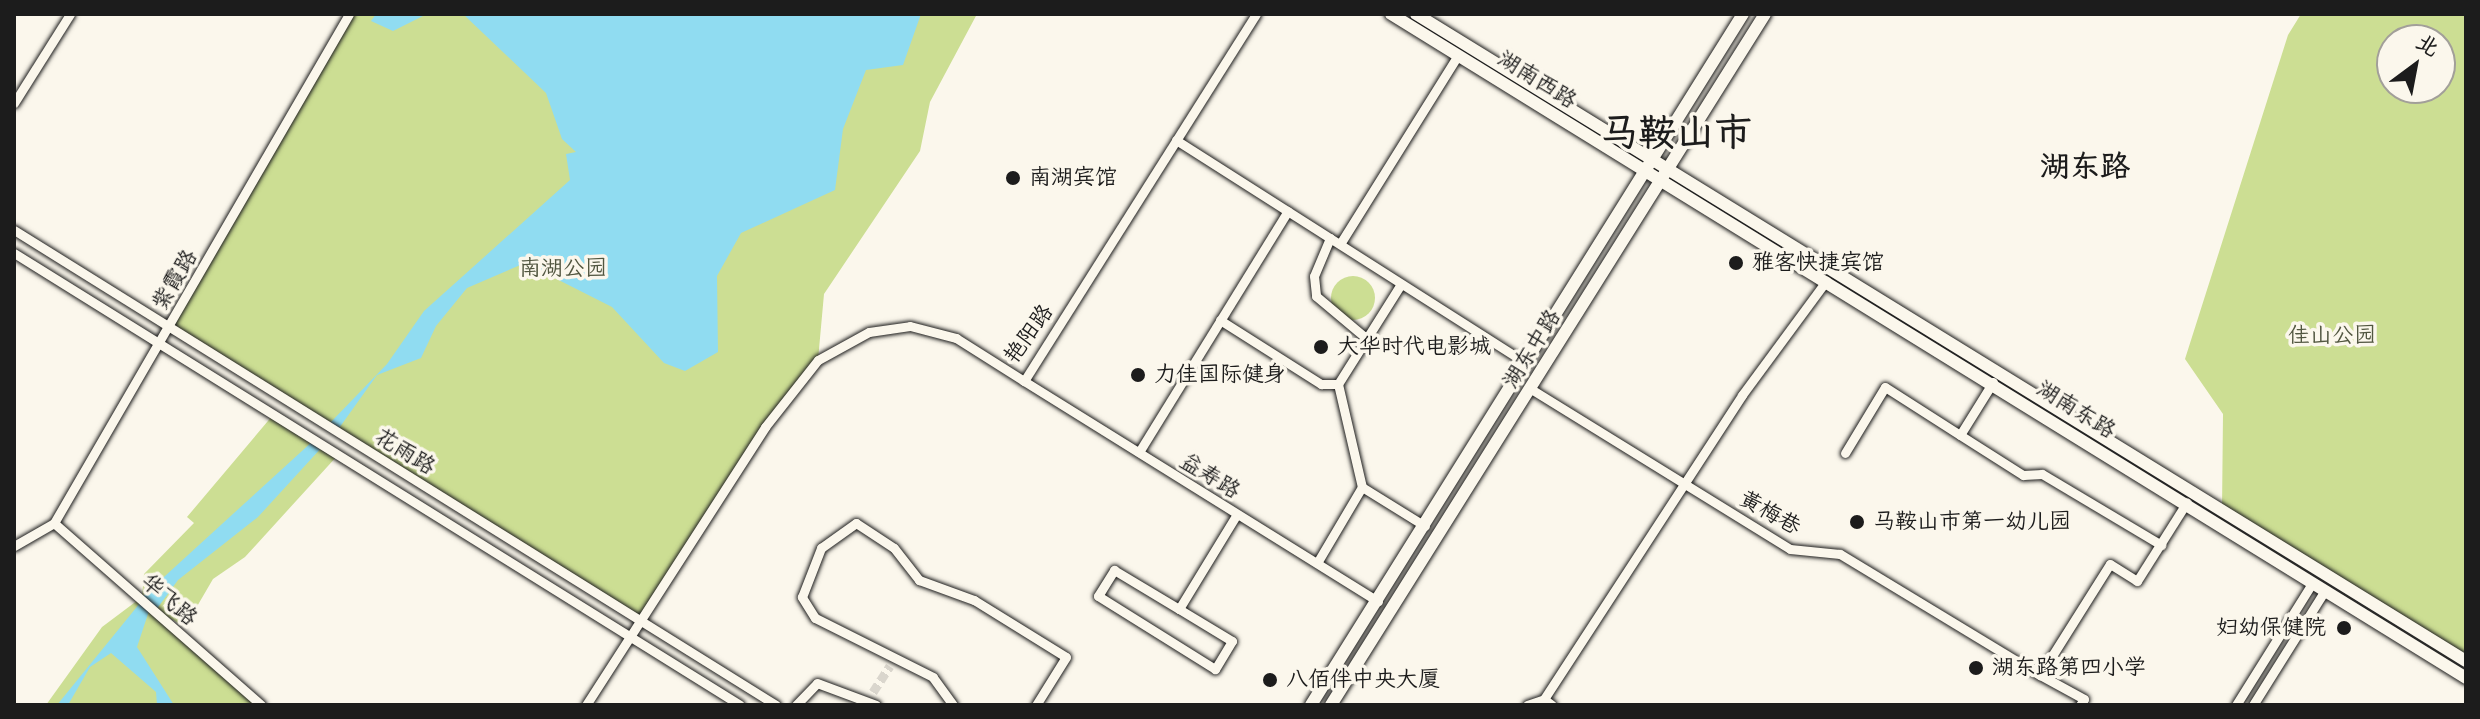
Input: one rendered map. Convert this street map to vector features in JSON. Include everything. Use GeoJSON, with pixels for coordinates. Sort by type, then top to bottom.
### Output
{"type":"FeatureCollection","features":[{"type":"Feature","properties":{"kind":"main road","name":"湖南西路"},"geometry":{"type":"LineString","coordinates":[[1391,14],[1648,165]]}},
{"type":"Feature","properties":{"kind":"main road","name":"湖南西路"},"geometry":{"type":"LineString","coordinates":[[1416,14],[1648,165]]}},
{"type":"Feature","properties":{"kind":"main road","name":"湖东中路"},"geometry":{"type":"LineString","coordinates":[[1311,705],[1743,14]]}},
{"type":"Feature","properties":{"kind":"main road","name":"湖东中路"},"geometry":{"type":"LineString","coordinates":[[1331,705],[1765,14]]}},
{"type":"Feature","properties":{"kind":"main road"},"geometry":{"type":"LineString","coordinates":[[1648,165],[2466,661]]}},
{"type":"Feature","properties":{"kind":"main road","name":"湖南东路"},"geometry":{"type":"LineString","coordinates":[[1665,175],[1826,281],[2187,502],[2466,678]]}},
{"type":"Feature","properties":{"kind":"street"},"geometry":{"type":"LineString","coordinates":[[14,103],[70,14]]}},
{"type":"Feature","properties":{"kind":"street","name":"紫霞路"},"geometry":{"type":"LineString","coordinates":[[14,546],[54,523],[349,14]]}},
{"type":"Feature","properties":{"kind":"street","name":"艳阳路"},"geometry":{"type":"LineString","coordinates":[[586,705],[794,383],[818,360],[869,332],[910,326],[956,338],[1024,381],[1256,14]]}},
{"type":"Feature","properties":{"kind":"street"},"geometry":{"type":"LineString","coordinates":[[1340,244],[1458,55]]}},
{"type":"Feature","properties":{"kind":"street"},"geometry":{"type":"LineString","coordinates":[[1176,140],[1526,363]]}},
{"type":"Feature","properties":{"kind":"street"},"geometry":{"type":"LineString","coordinates":[[1139,452],[1288,211]]}},
{"type":"Feature","properties":{"kind":"street","name":"花雨路"},"geometry":{"type":"LineString","coordinates":[[14,230],[776,705]]}},
{"type":"Feature","properties":{"kind":"street"},"geometry":{"type":"LineString","coordinates":[[1330,238],[1314,276],[1316,296],[1367,339]]}},
{"type":"Feature","properties":{"kind":"street"},"geometry":{"type":"LineString","coordinates":[[14,253],[740,705]]}},
{"type":"Feature","properties":{"kind":"street"},"geometry":{"type":"LineString","coordinates":[[1527,705],[1548,702],[1686,484],[1826,281]]}},
{"type":"Feature","properties":{"kind":"street"},"geometry":{"type":"LineString","coordinates":[[1317,563],[1362,487],[1338,384],[1401,284]]}},
{"type":"Feature","properties":{"kind":"street"},"geometry":{"type":"LineString","coordinates":[[1220,320],[1321,384],[1338,384]]}},
{"type":"Feature","properties":{"kind":"street","name":"益寿路"},"geometry":{"type":"LineString","coordinates":[[1024,381],[1378,601]]}},
{"type":"Feature","properties":{"kind":"street"},"geometry":{"type":"LineString","coordinates":[[1960,435],[1993,382]]}},
{"type":"Feature","properties":{"kind":"street"},"geometry":{"type":"LineString","coordinates":[[1845,453],[1885,387],[1960,435],[2161,545]]}},
{"type":"Feature","properties":{"kind":"street","name":"黄梅巷"},"geometry":{"type":"LineString","coordinates":[[1531,389],[1790,549],[1840,554],[2082,702]]}},
{"type":"Feature","properties":{"kind":"street"},"geometry":{"type":"LineString","coordinates":[[1362,487],[1425,526]]}},
{"type":"Feature","properties":{"kind":"street"},"geometry":{"type":"LineString","coordinates":[[2040,675],[2110,564],[2137,581],[2187,502]]}},
{"type":"Feature","properties":{"kind":"street"},"geometry":{"type":"LineString","coordinates":[[1179,609],[1237,514]]}},
{"type":"Feature","properties":{"kind":"street","name":"华飞路"},"geometry":{"type":"LineString","coordinates":[[54,523],[261,705]]}},
{"type":"Feature","properties":{"kind":"street"},"geometry":{"type":"LineString","coordinates":[[953,705],[933,677],[892,662],[815,618],[802,597],[821,548],[856,523],[894,548],[919,580],[974,600],[1066,657],[1036,705]]}},
{"type":"Feature","properties":{"kind":"street"},"geometry":{"type":"LineString","coordinates":[[1114,570],[1179,609],[1232,641],[1215,669],[1098,596],[1114,570]]}},
{"type":"Feature","properties":{"kind":"street"},"geometry":{"type":"LineString","coordinates":[[2236,705],[2313,582]]}},
{"type":"Feature","properties":{"kind":"street"},"geometry":{"type":"LineString","coordinates":[[2253,705],[2325,590]]}},
{"type":"Feature","properties":{"kind":"street"},"geometry":{"type":"LineString","coordinates":[[796,705],[817,683],[872,699]]}},
{"type":"Feature","properties":{"kind":"street"},"geometry":{"type":"LineString","coordinates":[[2082,702],[2094,705]]}},
{"type":"Feature","properties":{"kind":"green space","name":"南湖公园"},"geometry":{"type":"Polygon","coordinates":[[[349,14],[977,14],[930,102],[920,151],[824,294],[818,360],[765,427],[642,620],[169,326],[349,14]]]}},
{"type":"Feature","properties":{"kind":"green space","name":"佳山公园"},"geometry":{"type":"Polygon","coordinates":[[[2301,14],[2466,14],[2466,661],[2222,510],[2223,414],[2185,359],[2288,35],[2301,14]]]}},
{"type":"Feature","properties":{"kind":"green space"},"geometry":{"type":"Polygon","coordinates":[[[1353,276],[1369,282],[1375,298],[1369,314],[1353,320],[1337,314],[1331,298],[1337,282],[1353,276]]]}},
{"type":"Feature","properties":{"kind":"green space"},"geometry":{"type":"Polygon","coordinates":[[[273,415],[338,455],[245,557],[213,579],[185,627],[161,613],[262,705],[46,705],[102,627],[142,597],[144,574],[194,523],[187,517],[273,415]]]}},
{"type":"Feature","properties":{"kind":"water"},"geometry":{"type":"Polygon","coordinates":[[[376,14],[427,14],[393,31],[371,21],[376,14]]]}},
{"type":"Feature","properties":{"kind":"water"},"geometry":{"type":"Polygon","coordinates":[[[463,14],[921,14],[903,65],[866,70],[843,129],[835,190],[741,233],[717,276],[718,352],[685,371],[664,363],[612,307],[525,263],[467,288],[436,326],[421,358],[377,375],[337,431],[328,425],[387,364],[424,311],[570,180],[566,154],[576,152],[562,139],[546,93],[463,14]]]}},
{"type":"Feature","properties":{"kind":"water"},"geometry":{"type":"Polygon","coordinates":[[[314,440],[323,446],[258,517],[178,580],[156,610],[142,597],[314,440]]]}},
{"type":"Feature","properties":{"kind":"water"},"geometry":{"type":"Polygon","coordinates":[[[140,603],[149,611],[137,647],[174,705],[157,705],[156,692],[111,653],[90,667],[68,705],[57,705],[140,603]]]}},
{"type":"Feature","properties":{"kind":"tunnel"},"geometry":{"type":"LineString","coordinates":[[873,692],[890,666]]}},
{"type":"Feature","properties":{"kind":"place","name":"南湖宾馆"},"geometry":{"type":"Point","coordinates":[1013,178]}},
{"type":"Feature","properties":{"kind":"place","name":"雅客快捷宾馆"},"geometry":{"type":"Point","coordinates":[1736,263]}},
{"type":"Feature","properties":{"kind":"place","name":"大华时代电影城"},"geometry":{"type":"Point","coordinates":[1321,347]}},
{"type":"Feature","properties":{"kind":"place","name":"力佳国际健身"},"geometry":{"type":"Point","coordinates":[1138,375]}},
{"type":"Feature","properties":{"kind":"place","name":"马鞍山市第一幼儿园"},"geometry":{"type":"Point","coordinates":[1857,522]}},
{"type":"Feature","properties":{"kind":"place","name":"妇幼保健院"},"geometry":{"type":"Point","coordinates":[2344,628]}},
{"type":"Feature","properties":{"kind":"place","name":"湖东路第四小学"},"geometry":{"type":"Point","coordinates":[1976,668]}},
{"type":"Feature","properties":{"kind":"place","name":"八佰伴中央大厦"},"geometry":{"type":"Point","coordinates":[1270,680]}},
{"type":"Feature","properties":{"kind":"district","name":"马鞍山市"},"geometry":{"type":"Point","coordinates":[1676,134]}},
{"type":"Feature","properties":{"kind":"district","name":"湖东路"},"geometry":{"type":"Point","coordinates":[2085,167]}}]}
